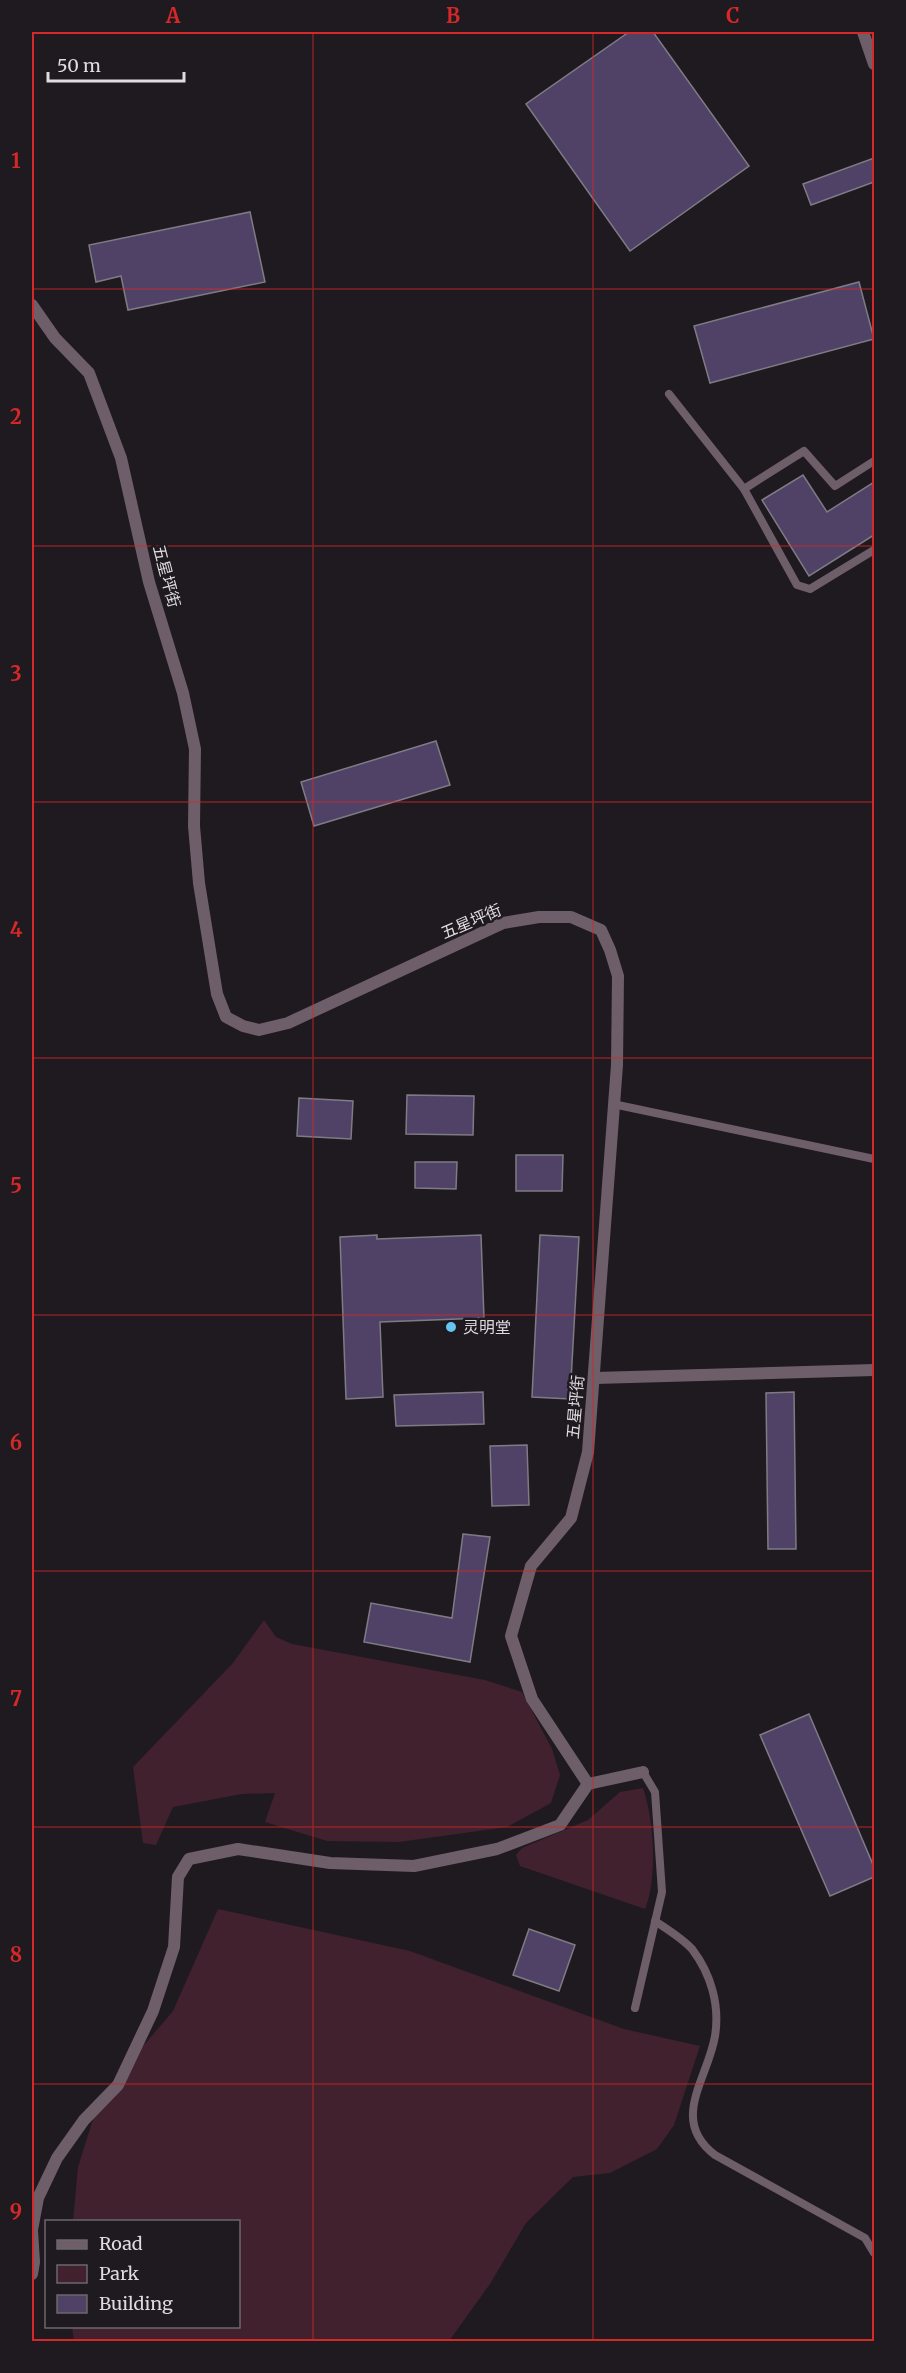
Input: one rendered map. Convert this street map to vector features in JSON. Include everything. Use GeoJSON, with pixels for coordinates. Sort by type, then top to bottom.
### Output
{"type":"FeatureCollection","features":[{"type":"Feature","properties":{"kind":"street"},"geometry":{"type":"LineString","coordinates":[[863,32],[874,64]]}},
{"type":"Feature","properties":{"kind":"street","name":"五星坪街"},"geometry":{"type":"LineString","coordinates":[[32,305],[55,338],[89,373],[121,458],[150,582],[183,693],[195,749],[194,826],[199,883],[217,994],[226,1017],[243,1026],[259,1030],[288,1023],[503,922],[539,917],[571,917],[601,930],[610,950],[618,976],[617,1065],[588,1452],[570,1518],[531,1566],[511,1636],[532,1699],[588,1784]]}},
{"type":"Feature","properties":{"kind":"street"},"geometry":{"type":"LineString","coordinates":[[595,1378],[874,1370]]}},
{"type":"Feature","properties":{"kind":"street"},"geometry":{"type":"LineString","coordinates":[[32,2274],[34,2262],[32,2230],[38,2198],[57,2158],[84,2120],[118,2085],[153,2011],[174,1947],[178,1877],[189,1859],[238,1849],[330,1863],[414,1866],[496,1849],[560,1825],[588,1784],[644,1772]]}},
{"type":"Feature","properties":{"kind":"lane"},"geometry":{"type":"LineString","coordinates":[[669,394],[744,489],[797,585],[810,589],[874,550]]}},
{"type":"Feature","properties":{"kind":"lane"},"geometry":{"type":"LineString","coordinates":[[744,489],[804,451],[835,486],[874,461]]}},
{"type":"Feature","properties":{"kind":"lane"},"geometry":{"type":"LineString","coordinates":[[613,1104],[874,1159]]}},
{"type":"Feature","properties":{"kind":"lane"},"geometry":{"type":"LineString","coordinates":[[635,2008],[662,1892],[655,1792],[644,1772]]}},
{"type":"Feature","properties":{"kind":"lane"},"geometry":{"type":"LineString","coordinates":[[655,1920],[690,1946],[706,1971],[715,1999],[714,2039],[692,2113],[701,2141],[716,2155],[865,2238],[874,2253]]}},
{"type":"Feature","properties":{"kind":"green space"},"geometry":{"type":"Polygon","coordinates":[[[264,1620],[276,1637],[292,1644],[485,1680],[522,1692],[552,1749],[560,1775],[551,1803],[507,1827],[399,1842],[327,1841],[265,1822],[275,1793],[242,1794],[173,1807],[156,1845],[143,1843],[133,1767],[233,1663],[264,1620]]]}},
{"type":"Feature","properties":{"kind":"green space"},"geometry":{"type":"Polygon","coordinates":[[[643,1788],[650,1816],[653,1849],[652,1882],[645,1909],[520,1866],[516,1855],[522,1848],[588,1820],[620,1792],[643,1788]]]}},
{"type":"Feature","properties":{"kind":"green space"},"geometry":{"type":"Polygon","coordinates":[[[218,1909],[410,1951],[624,2029],[700,2046],[674,2125],[657,2149],[610,2173],[573,2177],[526,2223],[490,2284],[449,2341],[74,2342],[72,2328],[240,2328],[240,2220],[73,2220],[78,2167],[95,2113],[138,2052],[173,2011],[218,1909]]]}},
{"type":"Feature","properties":{"kind":"building"},"geometry":{"type":"Polygon","coordinates":[[[629,32],[653,32],[749,166],[630,251],[526,104],[629,32]]]}},
{"type":"Feature","properties":{"kind":"building"},"geometry":{"type":"Polygon","coordinates":[[[874,158],[874,182],[811,205],[803,184],[874,158]]]}},
{"type":"Feature","properties":{"kind":"building"},"geometry":{"type":"Polygon","coordinates":[[[250,212],[265,282],[128,310],[121,276],[96,282],[89,245],[250,212]]]}},
{"type":"Feature","properties":{"kind":"building"},"geometry":{"type":"Polygon","coordinates":[[[859,282],[874,339],[710,383],[694,326],[859,282]]]}},
{"type":"Feature","properties":{"kind":"building"},"geometry":{"type":"Polygon","coordinates":[[[803,475],[827,512],[874,482],[874,535],[809,576],[762,500],[803,475]]]}},
{"type":"Feature","properties":{"kind":"building"},"geometry":{"type":"Polygon","coordinates":[[[436,741],[450,785],[314,826],[301,782],[436,741]]]}},
{"type":"Feature","properties":{"kind":"building"},"geometry":{"type":"Polygon","coordinates":[[[407,1095],[474,1096],[473,1135],[406,1134],[407,1095]]]}},
{"type":"Feature","properties":{"kind":"building"},"geometry":{"type":"Polygon","coordinates":[[[299,1098],[353,1101],[351,1139],[297,1136],[299,1098]]]}},
{"type":"Feature","properties":{"kind":"building"},"geometry":{"type":"Polygon","coordinates":[[[516,1155],[563,1155],[562,1191],[516,1191],[516,1155]]]}},
{"type":"Feature","properties":{"kind":"building"},"geometry":{"type":"Polygon","coordinates":[[[415,1162],[457,1162],[456,1189],[415,1188],[415,1162]]]}},
{"type":"Feature","properties":{"kind":"building"},"geometry":{"type":"Polygon","coordinates":[[[377,1235],[377,1239],[481,1235],[484,1318],[380,1322],[383,1397],[346,1399],[340,1237],[377,1235]]]}},
{"type":"Feature","properties":{"kind":"building"},"geometry":{"type":"Polygon","coordinates":[[[540,1235],[579,1237],[570,1399],[532,1397],[540,1235]]]}},
{"type":"Feature","properties":{"kind":"building"},"geometry":{"type":"Polygon","coordinates":[[[483,1392],[484,1424],[396,1426],[394,1395],[483,1392]]]}},
{"type":"Feature","properties":{"kind":"building"},"geometry":{"type":"Polygon","coordinates":[[[794,1392],[796,1549],[768,1549],[766,1393],[794,1392]]]}},
{"type":"Feature","properties":{"kind":"building"},"geometry":{"type":"Polygon","coordinates":[[[527,1445],[529,1505],[492,1506],[490,1446],[527,1445]]]}},
{"type":"Feature","properties":{"kind":"building"},"geometry":{"type":"Polygon","coordinates":[[[463,1534],[490,1537],[470,1662],[364,1642],[371,1603],[452,1618],[463,1534]]]}},
{"type":"Feature","properties":{"kind":"building"},"geometry":{"type":"Polygon","coordinates":[[[809,1714],[874,1867],[874,1877],[830,1896],[760,1735],[809,1714]]]}},
{"type":"Feature","properties":{"kind":"building"},"geometry":{"type":"Polygon","coordinates":[[[529,1929],[575,1945],[559,1991],[513,1975],[529,1929]]]}},
{"type":"Feature","properties":{"kind":"place","name":"灵明堂"},"geometry":{"type":"Point","coordinates":[451,1327]}}]}
